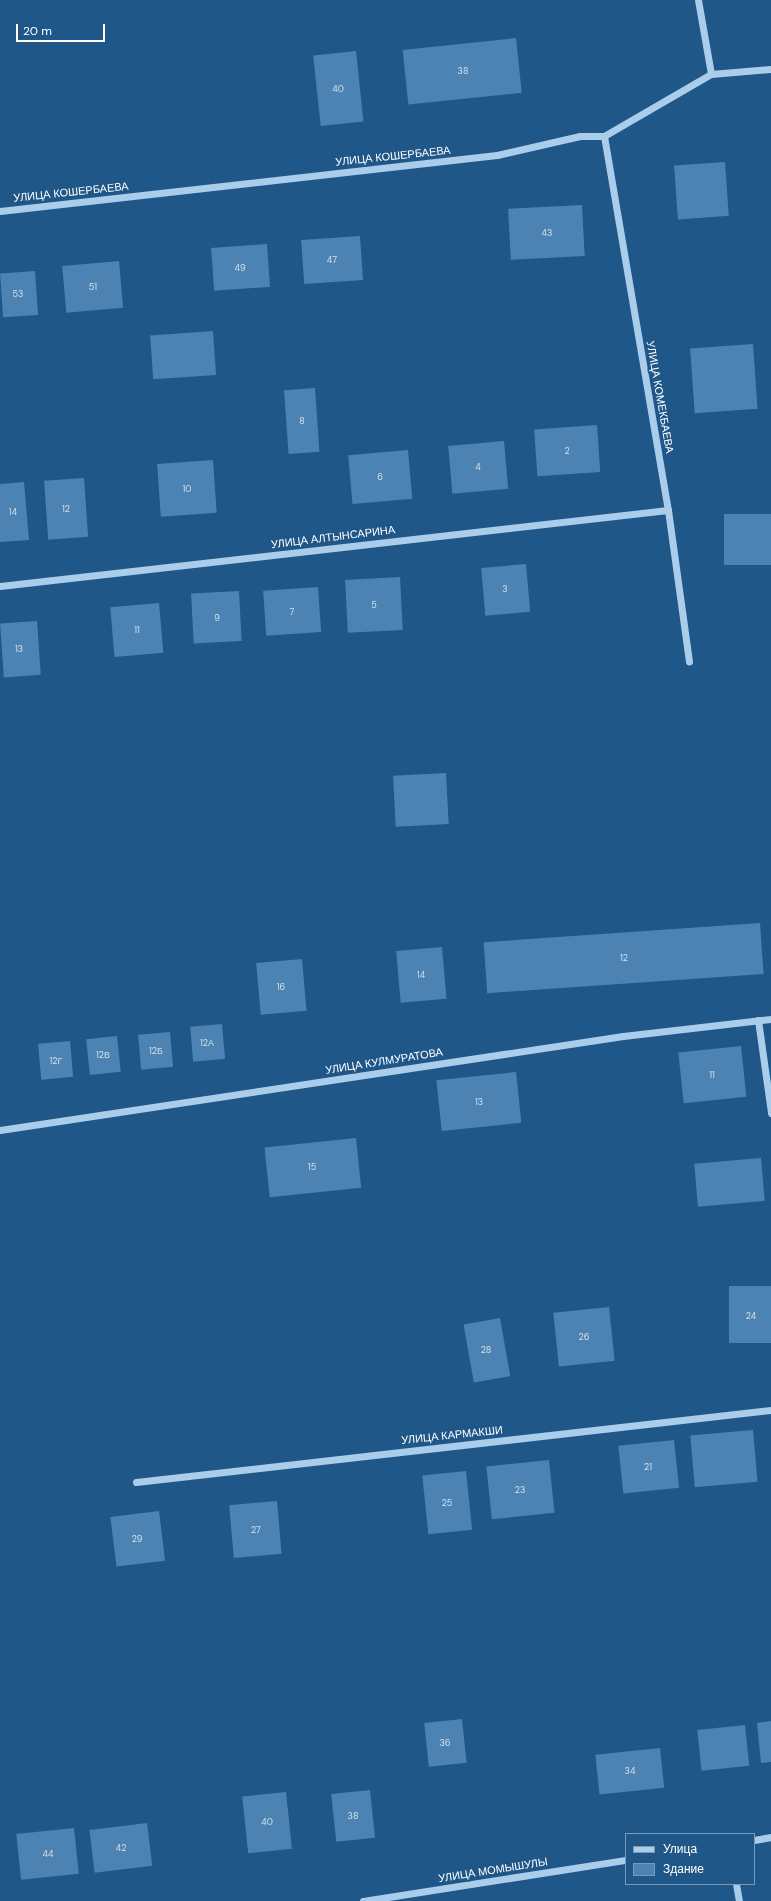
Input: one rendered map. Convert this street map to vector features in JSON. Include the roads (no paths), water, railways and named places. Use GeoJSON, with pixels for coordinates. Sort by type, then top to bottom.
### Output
{"type":"FeatureCollection","features":[{"type":"Feature","properties":{"kind":"street"},"geometry":{"type":"LineString","coordinates":[[698,0],[711,74]]}},
{"type":"Feature","properties":{"kind":"street"},"geometry":{"type":"LineString","coordinates":[[604,136],[711,74],[771,69]]}},
{"type":"Feature","properties":{"kind":"street","name":"УЛИЦА КОШЕРБАЕВА"},"geometry":{"type":"LineString","coordinates":[[0,211],[497,155],[580,136],[604,136]]}},
{"type":"Feature","properties":{"kind":"street","name":"УЛИЦА КОМЕКБАЕВА"},"geometry":{"type":"LineString","coordinates":[[604,136],[668,510],[689,662]]}},
{"type":"Feature","properties":{"kind":"street","name":"УЛИЦА АЛТЫНСАРИНА"},"geometry":{"type":"LineString","coordinates":[[0,586],[668,510]]}},
{"type":"Feature","properties":{"kind":"street","name":"УЛИЦА КУЛМУРАТОВА"},"geometry":{"type":"LineString","coordinates":[[0,1130],[623,1036],[771,1019]]}},
{"type":"Feature","properties":{"kind":"street"},"geometry":{"type":"LineString","coordinates":[[758,1020],[771,1113]]}},
{"type":"Feature","properties":{"kind":"street","name":"УЛИЦА КАРМАКШИ"},"geometry":{"type":"LineString","coordinates":[[136,1482],[771,1410]]}},
{"type":"Feature","properties":{"kind":"street"},"geometry":{"type":"LineString","coordinates":[[755,1840],[771,1838]]}},
{"type":"Feature","properties":{"kind":"street","name":"УЛИЦА МОМЫШУЛЫ"},"geometry":{"type":"LineString","coordinates":[[363,1901],[625,1860]]}},
{"type":"Feature","properties":{"kind":"street"},"geometry":{"type":"LineString","coordinates":[[736,1885],[739,1901]]}}]}
